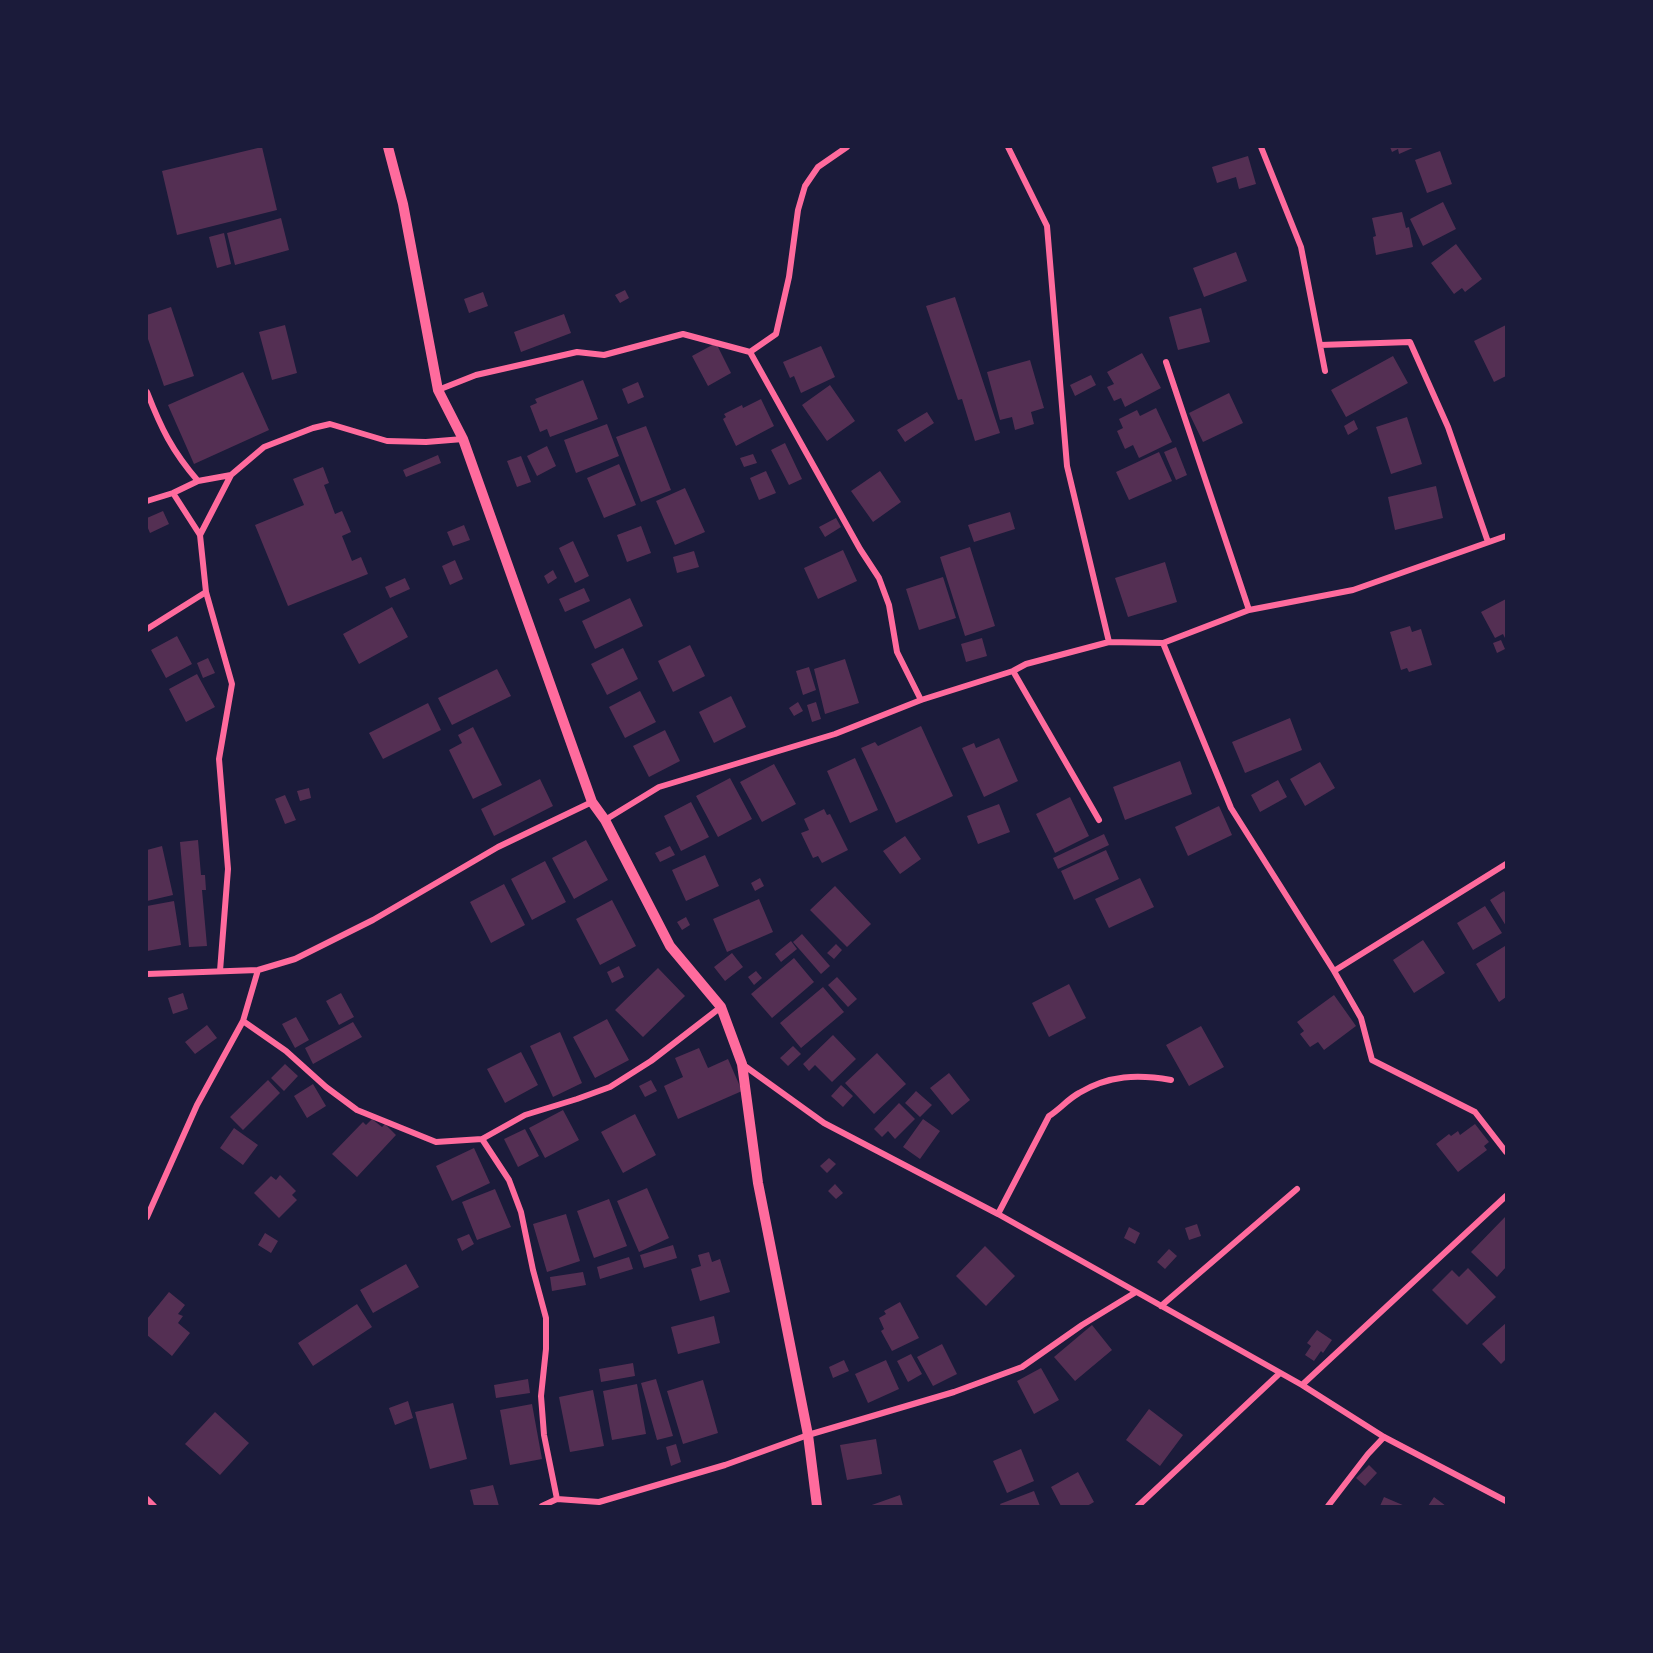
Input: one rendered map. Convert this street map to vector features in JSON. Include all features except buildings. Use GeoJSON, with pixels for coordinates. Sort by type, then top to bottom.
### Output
{"type":"FeatureCollection","features":[{"type":"Feature","properties":{"kind":"street"},"geometry":{"type":"LineString","coordinates":[[388,147],[403,204],[438,390],[463,439],[592,801],[605,820],[670,946],[721,1007],[742,1064],[758,1183],[808,1435],[817,1506]]}},
{"type":"Feature","properties":{"kind":"street"},"geometry":{"type":"LineString","coordinates":[[750,352],[776,333],[789,277],[798,210],[806,186],[818,167],[847,147]]}},
{"type":"Feature","properties":{"kind":"street"},"geometry":{"type":"LineString","coordinates":[[1008,147],[1047,226],[1067,466],[1109,642]]}},
{"type":"Feature","properties":{"kind":"street"},"geometry":{"type":"LineString","coordinates":[[1261,147],[1301,247],[1325,370]]}},
{"type":"Feature","properties":{"kind":"street"},"geometry":{"type":"LineString","coordinates":[[438,390],[476,375],[577,352],[604,355],[683,334],[750,352],[860,549],[879,578],[889,605],[897,652],[921,700]]}},
{"type":"Feature","properties":{"kind":"street"},"geometry":{"type":"LineString","coordinates":[[1320,345],[1410,342],[1448,427],[1488,542]]}},
{"type":"Feature","properties":{"kind":"street"},"geometry":{"type":"LineString","coordinates":[[1166,362],[1249,610]]}},
{"type":"Feature","properties":{"kind":"street"},"geometry":{"type":"LineString","coordinates":[[147,393],[164,433],[179,460],[198,481]]}},
{"type":"Feature","properties":{"kind":"street"},"geometry":{"type":"LineString","coordinates":[[200,535],[231,475],[264,447],[330,424],[387,441],[426,442],[463,439]]}},
{"type":"Feature","properties":{"kind":"street"},"geometry":{"type":"LineString","coordinates":[[147,501],[173,493],[198,481],[231,475]]}},
{"type":"Feature","properties":{"kind":"street"},"geometry":{"type":"LineString","coordinates":[[173,493],[200,535],[206,592],[232,684],[219,759],[228,869],[220,971]]}},
{"type":"Feature","properties":{"kind":"street"},"geometry":{"type":"LineString","coordinates":[[605,820],[659,787],[835,734],[921,700],[1013,671],[1026,664],[1109,642],[1163,643],[1249,610],[1353,590],[1506,536]]}},
{"type":"Feature","properties":{"kind":"street"},"geometry":{"type":"LineString","coordinates":[[147,628],[206,592]]}},
{"type":"Feature","properties":{"kind":"street"},"geometry":{"type":"LineString","coordinates":[[1163,643],[1231,808],[1334,971],[1360,1018],[1372,1060],[1475,1112],[1506,1152]]}},
{"type":"Feature","properties":{"kind":"street"},"geometry":{"type":"LineString","coordinates":[[1013,671],[1099,820]]}},
{"type":"Feature","properties":{"kind":"street"},"geometry":{"type":"LineString","coordinates":[[147,974],[258,970],[296,959],[373,920],[498,847],[592,801]]}},
{"type":"Feature","properties":{"kind":"street"},"geometry":{"type":"LineString","coordinates":[[1334,971],[1506,864]]}},
{"type":"Feature","properties":{"kind":"street"},"geometry":{"type":"LineString","coordinates":[[147,1217],[197,1106],[243,1022],[258,970]]}},
{"type":"Feature","properties":{"kind":"street"},"geometry":{"type":"LineString","coordinates":[[243,1022],[286,1052],[357,1110],[436,1142],[482,1139],[525,1115],[610,1087],[651,1061],[721,1007]]}},
{"type":"Feature","properties":{"kind":"street"},"geometry":{"type":"LineString","coordinates":[[742,1064],[824,1123],[998,1214],[1302,1385],[1384,1437],[1506,1501]]}},
{"type":"Feature","properties":{"kind":"street"},"geometry":{"type":"LineString","coordinates":[[998,1214],[1049,1116],[1078,1094],[1112,1078],[1130,1076],[1171,1080]]}},
{"type":"Feature","properties":{"kind":"street"},"geometry":{"type":"LineString","coordinates":[[482,1139],[508,1180],[521,1212],[546,1318],[546,1350],[541,1396],[544,1435],[557,1499]]}},
{"type":"Feature","properties":{"kind":"street"},"geometry":{"type":"LineString","coordinates":[[1161,1306],[1297,1189]]}},
{"type":"Feature","properties":{"kind":"street"},"geometry":{"type":"LineString","coordinates":[[1302,1385],[1506,1196]]}},
{"type":"Feature","properties":{"kind":"street"},"geometry":{"type":"LineString","coordinates":[[542,1506],[557,1499],[599,1502],[725,1465],[808,1435],[954,1392],[1022,1367],[1082,1325],[1136,1292]]}},
{"type":"Feature","properties":{"kind":"street"},"geometry":{"type":"LineString","coordinates":[[1138,1506],[1280,1373]]}},
{"type":"Feature","properties":{"kind":"street"},"geometry":{"type":"LineString","coordinates":[[1328,1506],[1384,1437]]}},
{"type":"Feature","properties":{"kind":"street"},"geometry":{"type":"LineString","coordinates":[[147,1499],[154,1506]]}}]}
